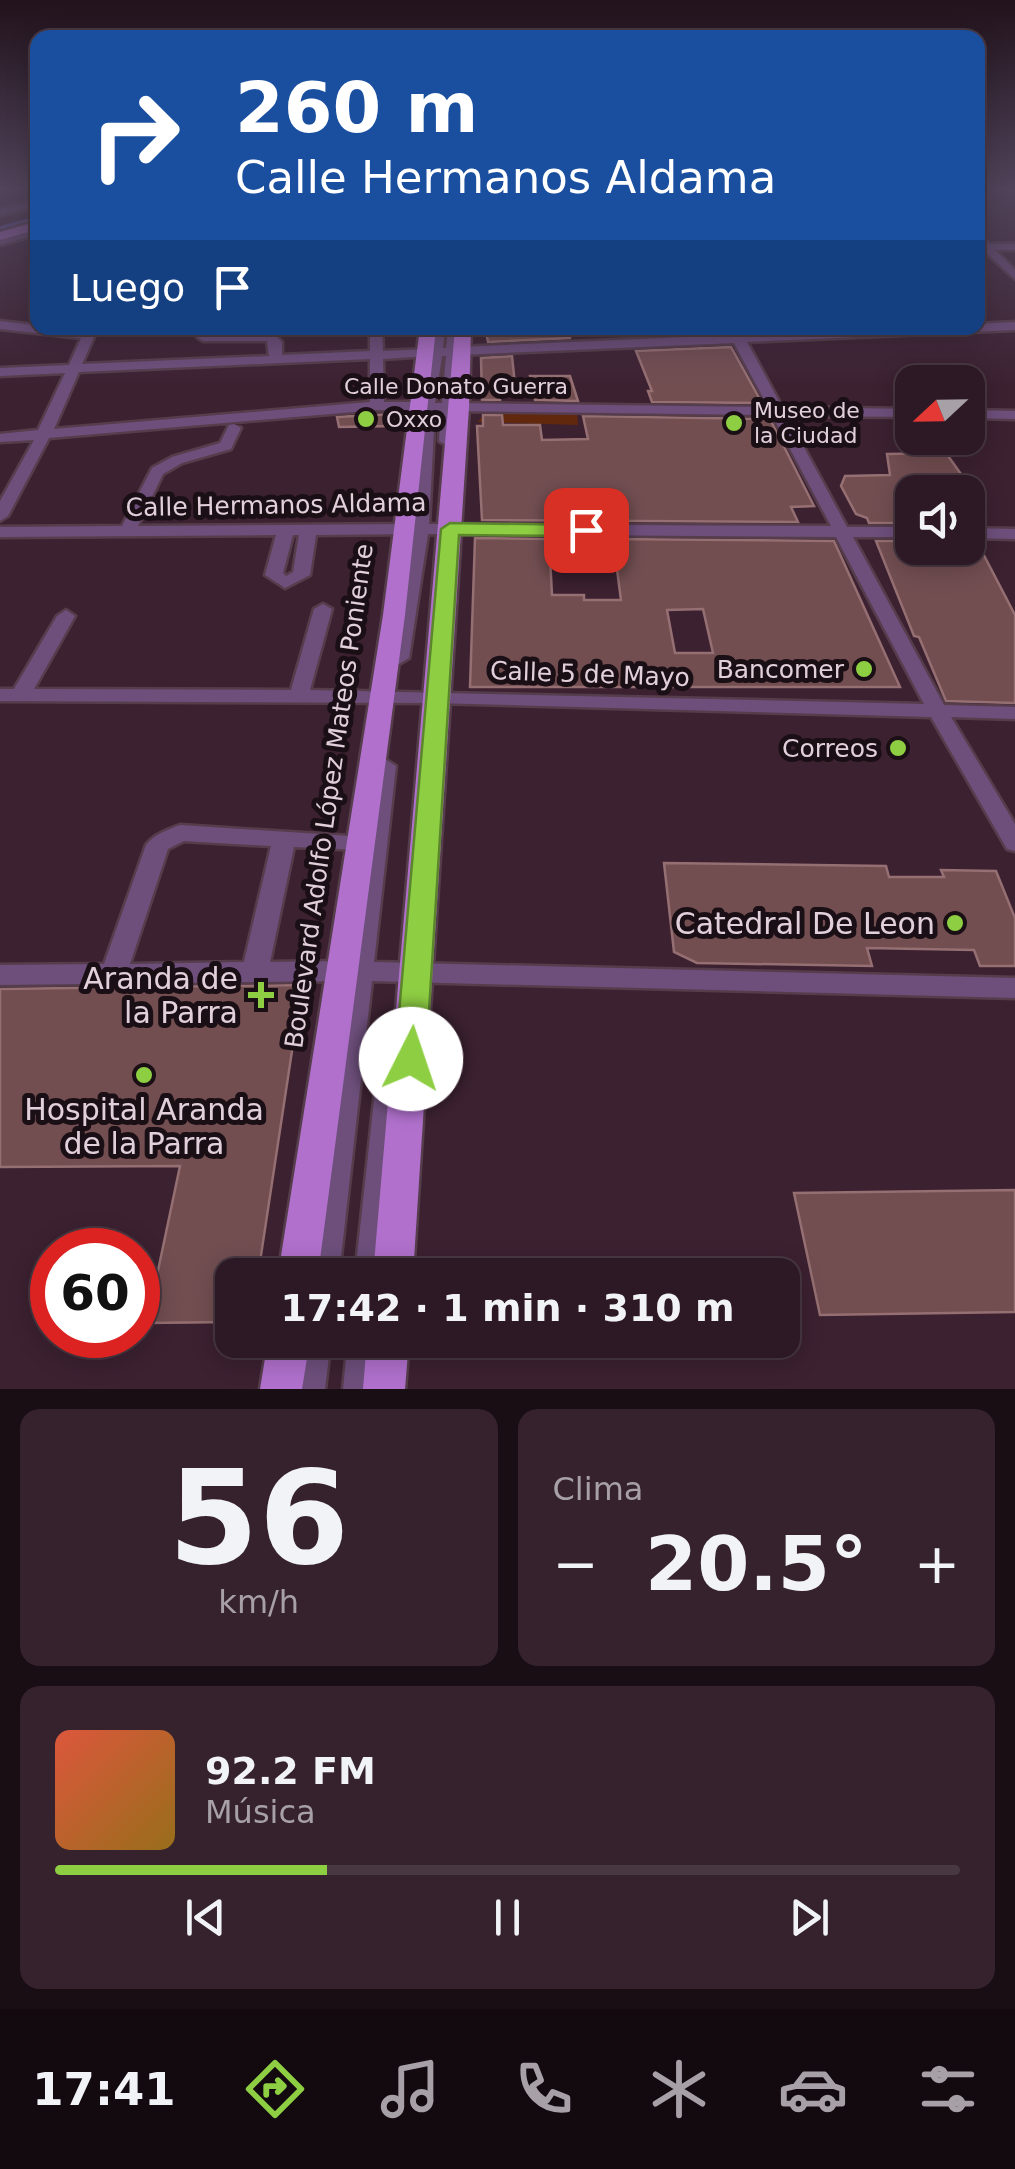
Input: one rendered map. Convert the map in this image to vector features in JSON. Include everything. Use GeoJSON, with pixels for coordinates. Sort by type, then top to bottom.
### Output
{"type":"FeatureCollection","features":[{"type":"Feature","properties":{"kind":"main road","name":"Boulevard Adolfo López Mateos Poniente"},"geometry":{"type":"LineString","coordinates":[[395,1258],[409,973],[430,697],[428,529],[439,407]]}},
{"type":"Feature","properties":{"kind":"main road","name":"Boulevard Adolfo López Mateos Poniente"},"geometry":{"type":"LineString","coordinates":[[301,1258],[353,971],[360,843],[386,697]]}},
{"type":"Feature","properties":{"kind":"main road"},"geometry":{"type":"LineString","coordinates":[[282,1389],[286,1358]]}},
{"type":"Feature","properties":{"kind":"main road"},"geometry":{"type":"LineString","coordinates":[[384,1389],[387,1358]]}},
{"type":"Feature","properties":{"kind":"street"},"geometry":{"type":"LineString","coordinates":[[992,255],[1015,276]]}},
{"type":"Feature","properties":{"kind":"street"},"geometry":{"type":"LineString","coordinates":[[0,325],[30,327]]}},
{"type":"Feature","properties":{"kind":"street"},"geometry":{"type":"LineString","coordinates":[[985,327],[1015,326]]}},
{"type":"Feature","properties":{"kind":"street"},"geometry":{"type":"LineString","coordinates":[[0,516],[44,434],[88,335]]}},
{"type":"Feature","properties":{"kind":"street"},"geometry":{"type":"LineString","coordinates":[[263,335],[274,339],[275,359]]}},
{"type":"Feature","properties":{"kind":"street"},"geometry":{"type":"LineString","coordinates":[[377,335],[377,406]]}},
{"type":"Feature","properties":{"kind":"street"},"geometry":{"type":"LineString","coordinates":[[0,372],[714,335]]}},
{"type":"Feature","properties":{"kind":"street"},"geometry":{"type":"LineString","coordinates":[[737,335],[938,712],[1015,844]]}},
{"type":"Feature","properties":{"kind":"street"},"geometry":{"type":"LineString","coordinates":[[324,1258],[386,697],[428,529],[446,347]]}},
{"type":"Feature","properties":{"kind":"street","name":"Calle Donato Guerra"},"geometry":{"type":"LineString","coordinates":[[0,438],[377,406],[895,413]]}},
{"type":"Feature","properties":{"kind":"street"},"geometry":{"type":"LineString","coordinates":[[985,414],[1015,414]]}},
{"type":"Feature","properties":{"kind":"street"},"geometry":{"type":"LineString","coordinates":[[127,532],[157,471],[177,460],[226,446],[234,428]]}},
{"type":"Feature","properties":{"kind":"street"},"geometry":{"type":"LineString","coordinates":[[286,530],[274,575],[285,583],[301,576],[308,530]]}},
{"type":"Feature","properties":{"kind":"street","name":"Calle Hermanos Aldama"},"geometry":{"type":"LineString","coordinates":[[0,532],[895,532]]}},
{"type":"Feature","properties":{"kind":"street"},"geometry":{"type":"LineString","coordinates":[[985,533],[1015,534]]}},
{"type":"Feature","properties":{"kind":"street"},"geometry":{"type":"LineString","coordinates":[[298,696],[323,610]]}},
{"type":"Feature","properties":{"kind":"street"},"geometry":{"type":"LineString","coordinates":[[11,695],[66,616]]}},
{"type":"Feature","properties":{"kind":"street","name":"Calle 5 de Mayo"},"geometry":{"type":"LineString","coordinates":[[11,695],[430,697],[1015,712]]}},
{"type":"Feature","properties":{"kind":"street"},"geometry":{"type":"LineString","coordinates":[[114,974],[158,845],[180,833],[360,843]]}},
{"type":"Feature","properties":{"kind":"street"},"geometry":{"type":"LineString","coordinates":[[254,971],[284,838]]}},
{"type":"Feature","properties":{"kind":"street"},"geometry":{"type":"LineString","coordinates":[[0,975],[353,971],[1015,988]]}},
{"type":"Feature","properties":{"kind":"street"},"geometry":{"type":"LineString","coordinates":[[373,1258],[409,973]]}},
{"type":"Feature","properties":{"kind":"street"},"geometry":{"type":"LineString","coordinates":[[308,1389],[312,1358]]}},
{"type":"Feature","properties":{"kind":"street"},"geometry":{"type":"LineString","coordinates":[[360,1389],[363,1358]]}},
{"type":"Feature","properties":{"kind":"shaded area"},"geometry":{"type":"Polygon","coordinates":[[[485,412],[577,412],[578,425],[478,422],[485,412]]]}},
{"type":"Feature","properties":{"kind":"building"},"geometry":{"type":"Polygon","coordinates":[[[486,335],[570,335],[570,338],[488,342],[486,335]]]}},
{"type":"Feature","properties":{"kind":"building"},"geometry":{"type":"Polygon","coordinates":[[[731,347],[762,403],[652,402],[648,391],[652,391],[636,351],[731,347]]]}},
{"type":"Feature","properties":{"kind":"building"},"geometry":{"type":"Polygon","coordinates":[[[512,356],[515,385],[499,385],[500,400],[482,400],[481,358],[512,356]]]}},
{"type":"Feature","properties":{"kind":"building"},"geometry":{"type":"Polygon","coordinates":[[[530,376],[570,376],[578,401],[535,400],[530,376]]]}},
{"type":"Feature","properties":{"kind":"building","name":"Oxxo"},"geometry":{"type":"Polygon","coordinates":[[[394,414],[396,426],[339,427],[337,417],[394,414]]]}},
{"type":"Feature","properties":{"kind":"building"},"geometry":{"type":"Polygon","coordinates":[[[483,415],[502,415],[503,425],[540,425],[542,440],[588,439],[583,416],[770,419],[814,506],[791,507],[798,522],[482,520],[477,426],[483,426],[483,415]]]}},
{"type":"Feature","properties":{"kind":"building"},"geometry":{"type":"Polygon","coordinates":[[[887,454],[947,455],[962,475],[895,475],[895,523],[869,523],[856,514],[841,486],[845,476],[890,475],[887,454]]]}},
{"type":"Feature","properties":{"kind":"building"},"geometry":{"type":"Polygon","coordinates":[[[475,538],[549,539],[552,595],[584,595],[584,600],[621,600],[613,539],[834,541],[900,687],[470,687],[475,538]],[[703,609],[667,610],[675,653],[713,653],[703,609]]]}},
{"type":"Feature","properties":{"kind":"building"},"geometry":{"type":"Polygon","coordinates":[[[876,541],[895,541],[895,565],[985,565],[985,557],[1015,615],[1015,703],[946,701],[919,637],[914,636],[876,541]]]}},
{"type":"Feature","properties":{"kind":"building"},"geometry":{"type":"Polygon","coordinates":[[[664,863],[886,866],[889,877],[944,877],[941,870],[996,871],[1015,918],[1015,966],[980,966],[974,950],[867,948],[872,966],[697,963],[674,952],[664,863]]]}},
{"type":"Feature","properties":{"kind":"building","name":"Hospital Aranda de la Parra"},"geometry":{"type":"Polygon","coordinates":[[[302,985],[261,1258],[215,1258],[215,1322],[160,1323],[160,1261],[180,1166],[0,1167],[0,989],[302,985]]]}},
{"type":"Feature","properties":{"kind":"building"},"geometry":{"type":"Polygon","coordinates":[[[1015,1190],[1015,1312],[820,1315],[794,1193],[1015,1190]]]}},
{"type":"Feature","properties":{"kind":"place","name":"Oxxo"},"geometry":{"type":"Point","coordinates":[366,419]}},
{"type":"Feature","properties":{"kind":"place","name":"Museo de la Ciudad"},"geometry":{"type":"Point","coordinates":[734,423]}},
{"type":"Feature","properties":{"kind":"place","name":"Bancomer"},"geometry":{"type":"Point","coordinates":[864,669]}},
{"type":"Feature","properties":{"kind":"place","name":"Correos"},"geometry":{"type":"Point","coordinates":[898,748]}},
{"type":"Feature","properties":{"kind":"place","name":"Catedral De Leon"},"geometry":{"type":"Point","coordinates":[955,923]}},
{"type":"Feature","properties":{"kind":"place","name":"Aranda de la Parra"},"geometry":{"type":"Point","coordinates":[261,995]}},
{"type":"Feature","properties":{"kind":"place","name":"Hospital Aranda de la Parra"},"geometry":{"type":"Point","coordinates":[144,1075]}},
{"type":"Feature","properties":{"kind":"route"},"geometry":{"type":"LineString","coordinates":[[411,1059],[450,529],[586,530]]}}]}
